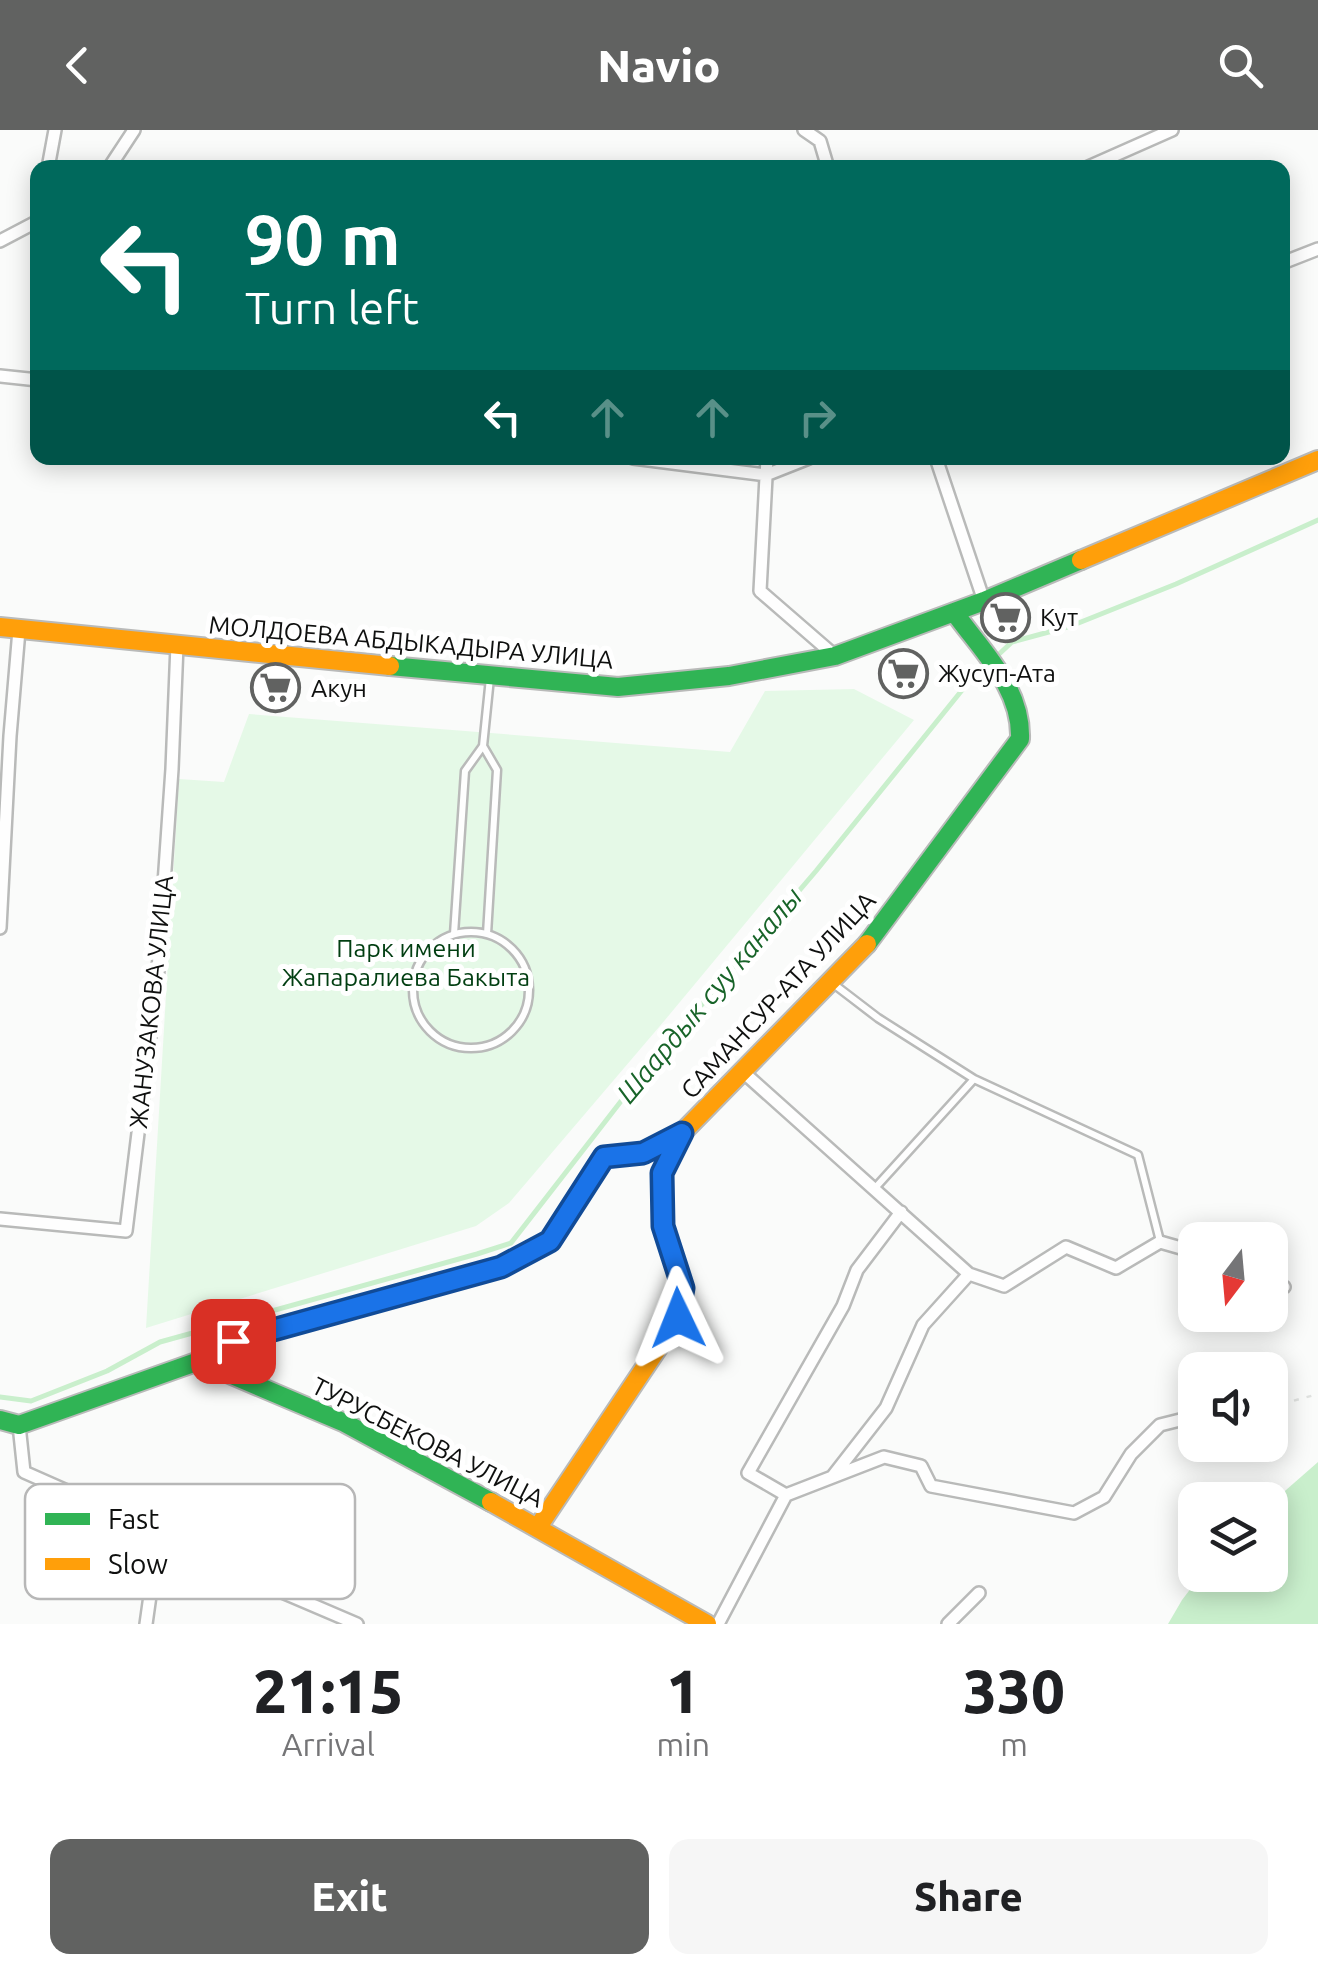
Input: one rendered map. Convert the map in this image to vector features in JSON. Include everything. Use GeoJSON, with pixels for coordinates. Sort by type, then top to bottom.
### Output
{"type":"FeatureCollection","features":[{"type":"Feature","properties":{"kind":"street"},"geometry":{"type":"LineString","coordinates":[[49,160],[55,130]]}},
{"type":"Feature","properties":{"kind":"street"},"geometry":{"type":"LineString","coordinates":[[114,160],[134,130]]}},
{"type":"Feature","properties":{"kind":"street"},"geometry":{"type":"LineString","coordinates":[[804,130],[824,135],[827,160]]}},
{"type":"Feature","properties":{"kind":"street"},"geometry":{"type":"LineString","coordinates":[[1104,160],[1172,130]]}},
{"type":"Feature","properties":{"kind":"street"},"geometry":{"type":"LineString","coordinates":[[0,241],[30,225]]}},
{"type":"Feature","properties":{"kind":"street"},"geometry":{"type":"LineString","coordinates":[[1290,260],[1318,248]]}},
{"type":"Feature","properties":{"kind":"street"},"geometry":{"type":"LineString","coordinates":[[0,376],[30,379]]}},
{"type":"Feature","properties":{"kind":"street","name":"МОЛДОЕВА АБДЫКАДЫРА УЛИЦА"},"geometry":{"type":"LineString","coordinates":[[10,628],[618,686],[729,676],[835,656],[984,600],[1318,460]]}},
{"type":"Feature","properties":{"kind":"street"},"geometry":{"type":"LineString","coordinates":[[687,465],[766,475],[792,465]]}},
{"type":"Feature","properties":{"kind":"street"},"geometry":{"type":"LineString","coordinates":[[767,465],[760,591],[835,656]]}},
{"type":"Feature","properties":{"kind":"street"},"geometry":{"type":"LineString","coordinates":[[938,465],[984,600]]}},
{"type":"Feature","properties":{"kind":"street","name":"САМАНСУР-АТА УЛИЦА"},"geometry":{"type":"LineString","coordinates":[[538,1528],[678,1318],[683,1288],[663,1226],[662,1173],[682,1133],[876,934],[1020,738],[1021,718],[998,666],[954,612]]}},
{"type":"Feature","properties":{"kind":"street"},"geometry":{"type":"LineString","coordinates":[[0,928],[10,736],[10,628]]}},
{"type":"Feature","properties":{"kind":"street","name":"ЖАНУЗАКОВА УЛИЦА"},"geometry":{"type":"LineString","coordinates":[[0,1219],[126,1232],[158,970],[176,645]]}},
{"type":"Feature","properties":{"kind":"street"},"geometry":{"type":"LineString","coordinates":[[742,1071],[968,1274],[1004,1286],[1066,1247],[1116,1268],[1160,1242],[1178,1247]]}},
{"type":"Feature","properties":{"kind":"street"},"geometry":{"type":"LineString","coordinates":[[0,1420],[19,1425],[199,1360],[233,1341],[501,1267],[550,1241],[604,1157],[643,1153],[682,1133]]}},
{"type":"Feature","properties":{"kind":"street"},"geometry":{"type":"LineString","coordinates":[[786,1495],[748,1473],[843,1306],[857,1270],[901,1212]]}},
{"type":"Feature","properties":{"kind":"street"},"geometry":{"type":"LineString","coordinates":[[832,1477],[886,1408],[924,1326],[968,1274]]}},
{"type":"Feature","properties":{"kind":"street","name":"ТУРУСБЕКОВА УЛИЦА"},"geometry":{"type":"LineString","coordinates":[[199,1360],[345,1423],[708,1624]]}},
{"type":"Feature","properties":{"kind":"street"},"geometry":{"type":"LineString","coordinates":[[718,1624],[786,1495],[884,1457],[921,1466],[931,1486],[1074,1513],[1104,1497],[1131,1454],[1160,1424],[1178,1420]]}},
{"type":"Feature","properties":{"kind":"street"},"geometry":{"type":"LineString","coordinates":[[19,1425],[24,1472],[51,1484]]}},
{"type":"Feature","properties":{"kind":"street"},"geometry":{"type":"LineString","coordinates":[[948,1624],[979,1594]]}},
{"type":"Feature","properties":{"kind":"street"},"geometry":{"type":"LineString","coordinates":[[146,1624],[150,1599]]}},
{"type":"Feature","properties":{"kind":"street"},"geometry":{"type":"LineString","coordinates":[[298,1599],[356,1624]]}},
{"type":"Feature","properties":{"kind":"lane"},"geometry":{"type":"LineString","coordinates":[[454,934],[464,771],[483,746],[490,676]]}},
{"type":"Feature","properties":{"kind":"lane"},"geometry":{"type":"LineString","coordinates":[[483,746],[497,770],[487,934]]}},
{"type":"Feature","properties":{"kind":"lane"},"geometry":{"type":"LineString","coordinates":[[454,934],[487,934],[502,940],[524,965],[530,998],[525,1014],[504,1039],[489,1046],[472,1049],[440,1040],[418,1015],[413,983],[418,967],[426,952],[454,934]]}},
{"type":"Feature","properties":{"kind":"lane"},"geometry":{"type":"LineString","coordinates":[[830,981],[878,1018],[974,1079],[1138,1154],[1160,1242]]}},
{"type":"Feature","properties":{"kind":"lane"},"geometry":{"type":"LineString","coordinates":[[875,1188],[974,1079]]}},
{"type":"Feature","properties":{"kind":"path"},"geometry":{"type":"LineString","coordinates":[[1288,1402],[1318,1394]]}},
{"type":"Feature","properties":{"kind":"green space","name":"Парк имени Жапаралиева Бакыта"},"geometry":{"type":"Polygon","coordinates":[[[854,689],[914,720],[509,1203],[476,1226],[146,1328],[179,779],[224,782],[249,714],[730,752],[765,691],[854,689]]]}},
{"type":"Feature","properties":{"kind":"shaded area"},"geometry":{"type":"Polygon","coordinates":[[[1318,1462],[1318,1624],[1168,1624],[1188,1592],[1288,1592],[1288,1488],[1318,1462]]]}},
{"type":"Feature","properties":{"kind":"waterway","name":"Шаардык суу каналы"},"geometry":{"type":"LineString","coordinates":[[0,1397],[31,1401],[107,1371],[160,1342],[511,1243],[639,1078],[816,871],[967,684],[1012,642],[1071,626],[1318,520]]}},
{"type":"Feature","properties":{"kind":"traffic: fast"},"geometry":{"type":"LineString","coordinates":[[390,666],[618,687],[729,676],[835,656],[1081,560]]}},
{"type":"Feature","properties":{"kind":"traffic: fast"},"geometry":{"type":"LineString","coordinates":[[867,944],[1020,739],[1019,720],[1007,687],[954,612]]}},
{"type":"Feature","properties":{"kind":"traffic: fast"},"geometry":{"type":"LineString","coordinates":[[0,1420],[19,1425],[199,1361],[345,1423],[491,1502]]}},
{"type":"Feature","properties":{"kind":"traffic: slow"},"geometry":{"type":"LineString","coordinates":[[1081,560],[1318,460]]}},
{"type":"Feature","properties":{"kind":"traffic: slow"},"geometry":{"type":"LineString","coordinates":[[0,627],[390,666]]}},
{"type":"Feature","properties":{"kind":"traffic: slow"},"geometry":{"type":"LineString","coordinates":[[538,1527],[678,1318],[683,1288],[663,1227],[662,1173],[682,1133],[867,944]]}},
{"type":"Feature","properties":{"kind":"traffic: slow"},"geometry":{"type":"LineString","coordinates":[[491,1502],[707,1624]]}},
{"type":"Feature","properties":{"kind":"place","name":"Кут"},"geometry":{"type":"Point","coordinates":[1005,617]}},
{"type":"Feature","properties":{"kind":"place","name":"Жусуп-Ата"},"geometry":{"type":"Point","coordinates":[903,673]}},
{"type":"Feature","properties":{"kind":"place","name":"Акун"},"geometry":{"type":"Point","coordinates":[276,688]}},
{"type":"Feature","properties":{"kind":"route"},"geometry":{"type":"LineString","coordinates":[[233,1341],[501,1267],[550,1241],[604,1157],[643,1153],[682,1133],[662,1173],[663,1226],[683,1288],[678,1318]]}}]}
